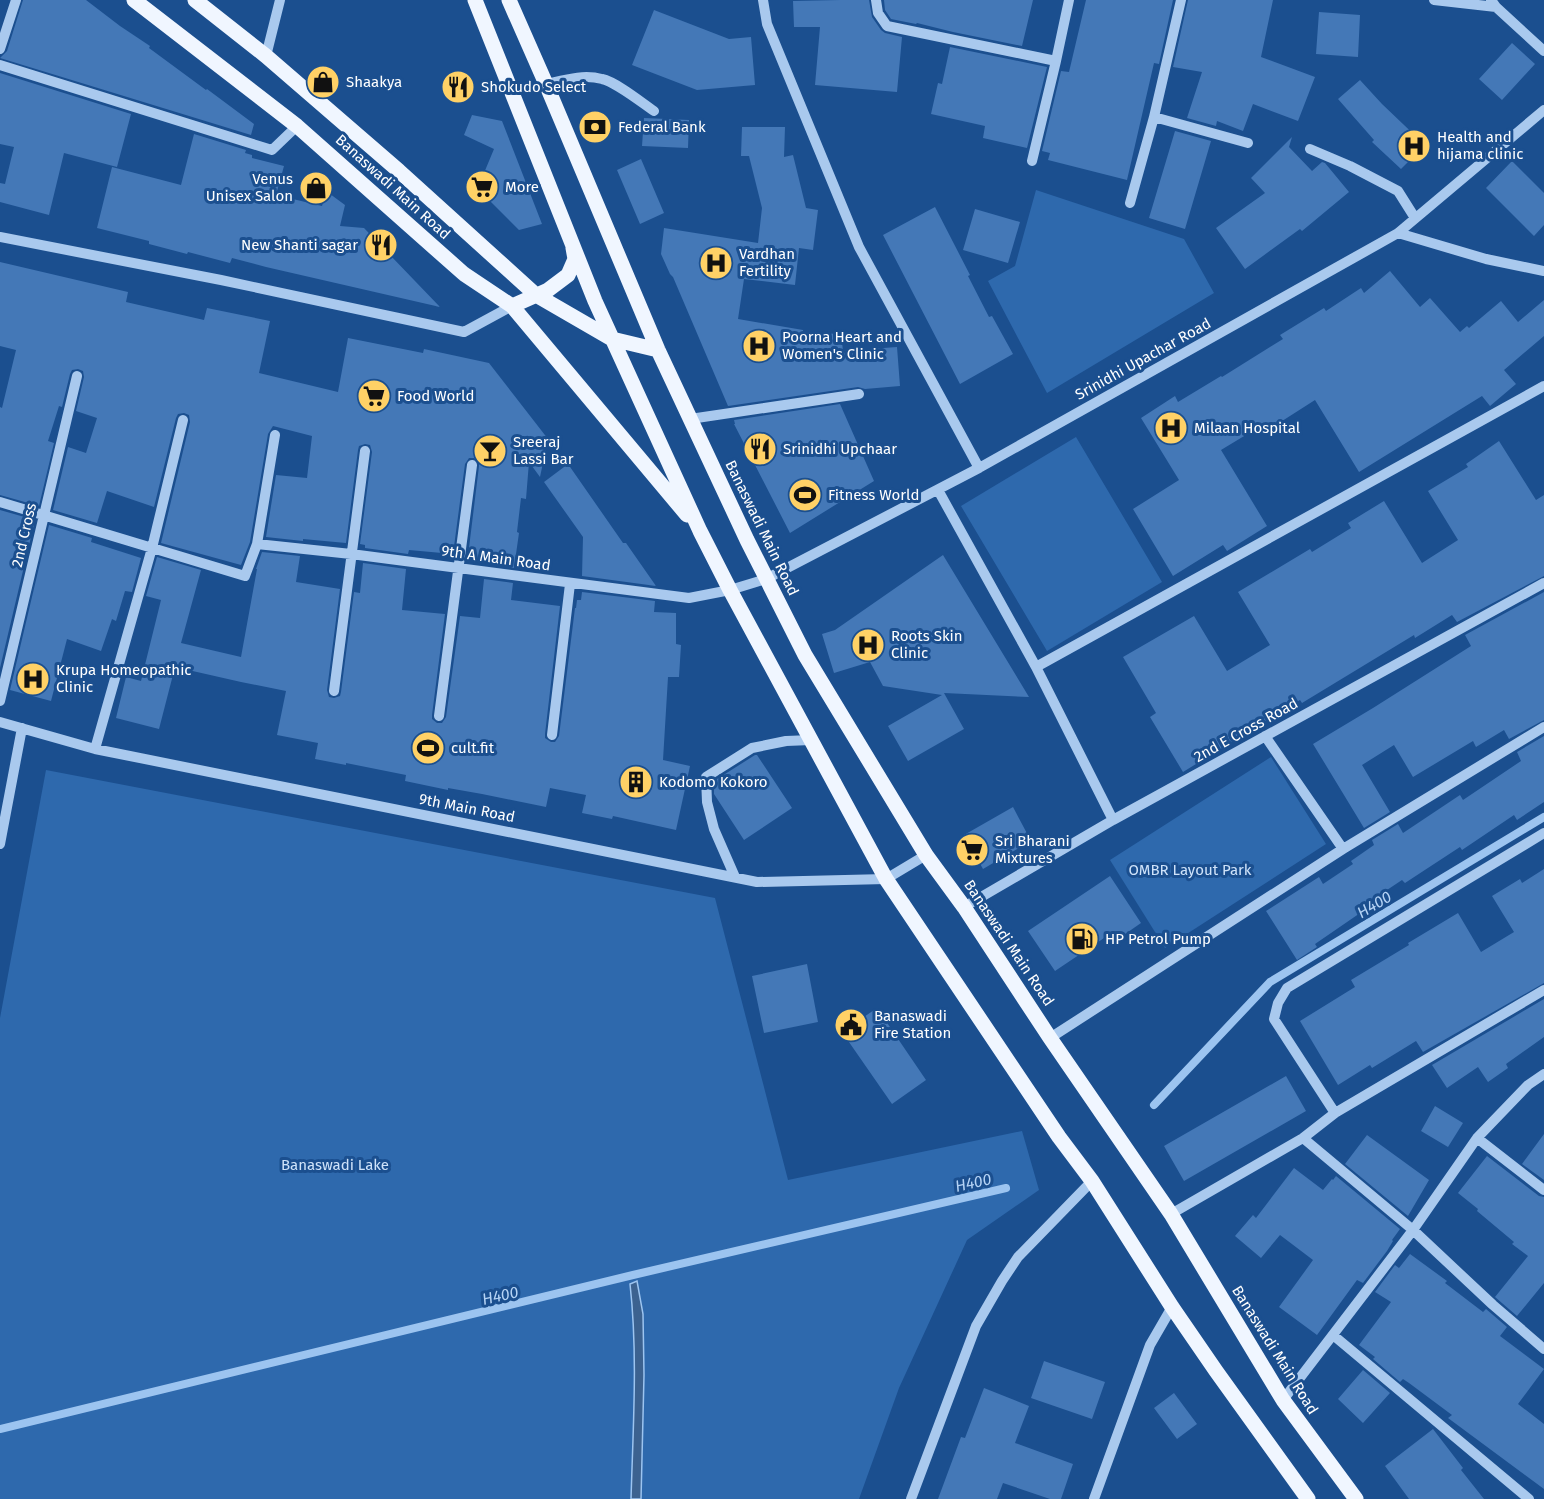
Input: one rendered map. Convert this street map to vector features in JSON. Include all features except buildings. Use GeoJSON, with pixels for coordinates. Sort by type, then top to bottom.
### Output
{"type":"FeatureCollection","features":[{"type":"Feature","properties":{"kind":"main road","name":"Banaswadi Main Road"},"geometry":{"type":"LineString","coordinates":[[134,0],[297,126],[464,274],[512,306],[700,531]]}},
{"type":"Feature","properties":{"kind":"main road","name":"Banaswadi Main Road"},"geometry":{"type":"LineString","coordinates":[[195,0],[266,56],[399,171],[536,295],[612,339],[658,350]]}},
{"type":"Feature","properties":{"kind":"main road","name":"Banaswadi Main Road"},"geometry":{"type":"LineString","coordinates":[[475,0],[612,339],[700,531],[886,879],[1059,1137],[1092,1181],[1172,1307],[1308,1499]]}},
{"type":"Feature","properties":{"kind":"main road","name":"Banaswadi Main Road"},"geometry":{"type":"LineString","coordinates":[[509,0],[658,350],[766,579],[805,655],[926,855],[964,907],[1050,1038],[1171,1214],[1283,1400],[1356,1499]]}},
{"type":"Feature","properties":{"kind":"main road"},"geometry":{"type":"LineString","coordinates":[[512,306],[548,290],[568,275],[575,259],[568,230]]}},
{"type":"Feature","properties":{"kind":"street"},"geometry":{"type":"LineString","coordinates":[[0,49],[16,0]]}},
{"type":"Feature","properties":{"kind":"street"},"geometry":{"type":"LineString","coordinates":[[266,56],[280,0]]}},
{"type":"Feature","properties":{"kind":"street"},"geometry":{"type":"LineString","coordinates":[[763,0],[767,24],[859,247],[979,468]]}},
{"type":"Feature","properties":{"kind":"street"},"geometry":{"type":"LineString","coordinates":[[876,0],[878,13],[887,26],[1056,61]]}},
{"type":"Feature","properties":{"kind":"street"},"geometry":{"type":"LineString","coordinates":[[1032,161],[1069,0]]}},
{"type":"Feature","properties":{"kind":"street"},"geometry":{"type":"LineString","coordinates":[[1130,202],[1154,117],[1181,0]]}},
{"type":"Feature","properties":{"kind":"street"},"geometry":{"type":"LineString","coordinates":[[1434,0],[1494,4],[1544,51]]}},
{"type":"Feature","properties":{"kind":"street"},"geometry":{"type":"LineString","coordinates":[[0,65],[272,150],[297,126]]}},
{"type":"Feature","properties":{"kind":"street"},"geometry":{"type":"LineString","coordinates":[[546,84],[574,78],[603,79],[654,111]]}},
{"type":"Feature","properties":{"kind":"street","name":"Srinidhi Upachar Road"},"geometry":{"type":"LineString","coordinates":[[730,590],[766,579],[938,490],[1398,232],[1544,110]]}},
{"type":"Feature","properties":{"kind":"street"},"geometry":{"type":"LineString","coordinates":[[1154,117],[1248,143]]}},
{"type":"Feature","properties":{"kind":"street"},"geometry":{"type":"LineString","coordinates":[[1310,148],[1398,190],[1415,218]]}},
{"type":"Feature","properties":{"kind":"street"},"geometry":{"type":"LineString","coordinates":[[1398,232],[1486,259],[1544,271]]}},
{"type":"Feature","properties":{"kind":"street"},"geometry":{"type":"LineString","coordinates":[[0,237],[221,280],[464,332],[512,306]]}},
{"type":"Feature","properties":{"kind":"street","name":"2nd Cross"},"geometry":{"type":"LineString","coordinates":[[0,701],[77,376]]}},
{"type":"Feature","properties":{"kind":"street"},"geometry":{"type":"LineString","coordinates":[[1036,666],[1544,386]]}},
{"type":"Feature","properties":{"kind":"street"},"geometry":{"type":"LineString","coordinates":[[690,419],[859,394]]}},
{"type":"Feature","properties":{"kind":"street"},"geometry":{"type":"LineString","coordinates":[[95,749],[152,548],[183,420]]}},
{"type":"Feature","properties":{"kind":"street"},"geometry":{"type":"LineString","coordinates":[[0,502],[245,576],[257,544],[275,435]]}},
{"type":"Feature","properties":{"kind":"street"},"geometry":{"type":"LineString","coordinates":[[334,691],[365,452]]}},
{"type":"Feature","properties":{"kind":"street"},"geometry":{"type":"LineString","coordinates":[[439,716],[472,465]]}},
{"type":"Feature","properties":{"kind":"street"},"geometry":{"type":"LineString","coordinates":[[938,490],[1036,666],[1113,820]]}},
{"type":"Feature","properties":{"kind":"street","name":"9th A Main Road"},"geometry":{"type":"LineString","coordinates":[[257,544],[689,598],[730,590]]}},
{"type":"Feature","properties":{"kind":"street","name":"2nd E Cross Road"},"geometry":{"type":"LineString","coordinates":[[964,907],[1113,820],[1544,583]]}},
{"type":"Feature","properties":{"kind":"street"},"geometry":{"type":"LineString","coordinates":[[552,735],[570,584]]}},
{"type":"Feature","properties":{"kind":"street","name":"9th Main Road"},"geometry":{"type":"LineString","coordinates":[[0,722],[95,749],[757,882],[886,879],[926,855]]}},
{"type":"Feature","properties":{"kind":"street"},"geometry":{"type":"LineString","coordinates":[[1050,1038],[1344,849],[1544,727]]}},
{"type":"Feature","properties":{"kind":"street"},"geometry":{"type":"LineString","coordinates":[[0,844],[22,728]]}},
{"type":"Feature","properties":{"kind":"street"},"geometry":{"type":"LineString","coordinates":[[1265,736],[1344,849]]}},
{"type":"Feature","properties":{"kind":"street"},"geometry":{"type":"LineString","coordinates":[[735,878],[714,828],[707,802],[706,777],[752,748],[786,741],[811,740]]}},
{"type":"Feature","properties":{"kind":"street"},"geometry":{"type":"LineString","coordinates":[[1335,1113],[1275,1019],[1278,1003],[1287,988],[1544,834]]}},
{"type":"Feature","properties":{"kind":"street"},"geometry":{"type":"LineString","coordinates":[[1171,1214],[1304,1138],[1335,1113],[1544,990]]}},
{"type":"Feature","properties":{"kind":"street"},"geometry":{"type":"LineString","coordinates":[[1283,1400],[1413,1230],[1477,1138],[1528,1085],[1544,1074]]}},
{"type":"Feature","properties":{"kind":"street"},"geometry":{"type":"LineString","coordinates":[[1304,1138],[1413,1230],[1544,1349]]}},
{"type":"Feature","properties":{"kind":"street"},"geometry":{"type":"LineString","coordinates":[[1477,1138],[1544,1190]]}},
{"type":"Feature","properties":{"kind":"street"},"geometry":{"type":"LineString","coordinates":[[911,1499],[976,1326],[1018,1257],[1092,1181]]}},
{"type":"Feature","properties":{"kind":"street"},"geometry":{"type":"LineString","coordinates":[[1094,1499],[1150,1345],[1172,1307]]}},
{"type":"Feature","properties":{"kind":"street"},"geometry":{"type":"LineString","coordinates":[[1333,1335],[1529,1499]]}},
{"type":"Feature","properties":{"kind":"green space"},"geometry":{"type":"Polygon","coordinates":[[[1036,190],[1184,239],[1214,293],[1047,393],[988,281],[1015,266],[1036,190]]]}},
{"type":"Feature","properties":{"kind":"green space"},"geometry":{"type":"Polygon","coordinates":[[[1076,437],[1162,582],[1047,651],[961,506],[1076,437]]]}},
{"type":"Feature","properties":{"kind":"green space","name":"OMBR Layout Park"},"geometry":{"type":"Polygon","coordinates":[[[1271,757],[1326,844],[1165,948],[1110,860],[1271,757]]]}},
{"type":"Feature","properties":{"kind":"green space","name":"Banaswadi Lake"},"geometry":{"type":"Polygon","coordinates":[[[46,770],[715,898],[788,1180],[1022,1131],[1039,1190],[967,1240],[899,1388],[859,1499],[0,1499],[0,1018],[46,770]]]}},
{"type":"Feature","properties":{"kind":"shaded area"},"geometry":{"type":"Polygon","coordinates":[[[637,1281],[643,1314],[641,1499],[631,1499],[634,1365],[630,1284],[637,1281]]]}},
{"type":"Feature","properties":{"kind":"waterway","name":"H400"},"geometry":{"type":"LineString","coordinates":[[1154,1105],[1270,982],[1544,817]]}},
{"type":"Feature","properties":{"kind":"waterway","name":"H400"},"geometry":{"type":"LineString","coordinates":[[0,1429],[633,1275],[1006,1188]]}},
{"type":"Feature","properties":{"kind":"place","name":"Shaakya"},"geometry":{"type":"Point","coordinates":[323,82]}},
{"type":"Feature","properties":{"kind":"place","name":"Shokudo Select"},"geometry":{"type":"Point","coordinates":[458,87]}},
{"type":"Feature","properties":{"kind":"place","name":"Federal Bank"},"geometry":{"type":"Point","coordinates":[595,127]}},
{"type":"Feature","properties":{"kind":"place","name":"Health and hijama clinic"},"geometry":{"type":"Point","coordinates":[1414,146]}},
{"type":"Feature","properties":{"kind":"place","name":"More"},"geometry":{"type":"Point","coordinates":[482,187]}},
{"type":"Feature","properties":{"kind":"place","name":"Venus Unisex Salon"},"geometry":{"type":"Point","coordinates":[316,188]}},
{"type":"Feature","properties":{"kind":"place","name":"New Shanti sagar"},"geometry":{"type":"Point","coordinates":[381,245]}},
{"type":"Feature","properties":{"kind":"place","name":"Vardhan Fertility"},"geometry":{"type":"Point","coordinates":[716,263]}},
{"type":"Feature","properties":{"kind":"place","name":"Poorna Heart and Women's Clinic"},"geometry":{"type":"Point","coordinates":[759,346]}},
{"type":"Feature","properties":{"kind":"place","name":"Food World"},"geometry":{"type":"Point","coordinates":[374,396]}},
{"type":"Feature","properties":{"kind":"place","name":"Milaan Hospital"},"geometry":{"type":"Point","coordinates":[1171,428]}},
{"type":"Feature","properties":{"kind":"place","name":"Srinidhi Upchaar"},"geometry":{"type":"Point","coordinates":[760,449]}},
{"type":"Feature","properties":{"kind":"place","name":"Sreeraj Lassi Bar"},"geometry":{"type":"Point","coordinates":[490,451]}},
{"type":"Feature","properties":{"kind":"place","name":"Fitness World"},"geometry":{"type":"Point","coordinates":[805,495]}},
{"type":"Feature","properties":{"kind":"place","name":"Roots Skin Clinic"},"geometry":{"type":"Point","coordinates":[868,645]}},
{"type":"Feature","properties":{"kind":"place","name":"Krupa Homeopathic Clinic"},"geometry":{"type":"Point","coordinates":[33,679]}},
{"type":"Feature","properties":{"kind":"place","name":"cult.fit"},"geometry":{"type":"Point","coordinates":[428,748]}},
{"type":"Feature","properties":{"kind":"place","name":"Kodomo Kokoro"},"geometry":{"type":"Point","coordinates":[636,782]}},
{"type":"Feature","properties":{"kind":"place","name":"Sri Bharani Mixtures"},"geometry":{"type":"Point","coordinates":[972,850]}},
{"type":"Feature","properties":{"kind":"place","name":"HP Petrol Pump"},"geometry":{"type":"Point","coordinates":[1082,939]}},
{"type":"Feature","properties":{"kind":"place","name":"Banaswadi Fire Station"},"geometry":{"type":"Point","coordinates":[851,1025]}}]}
